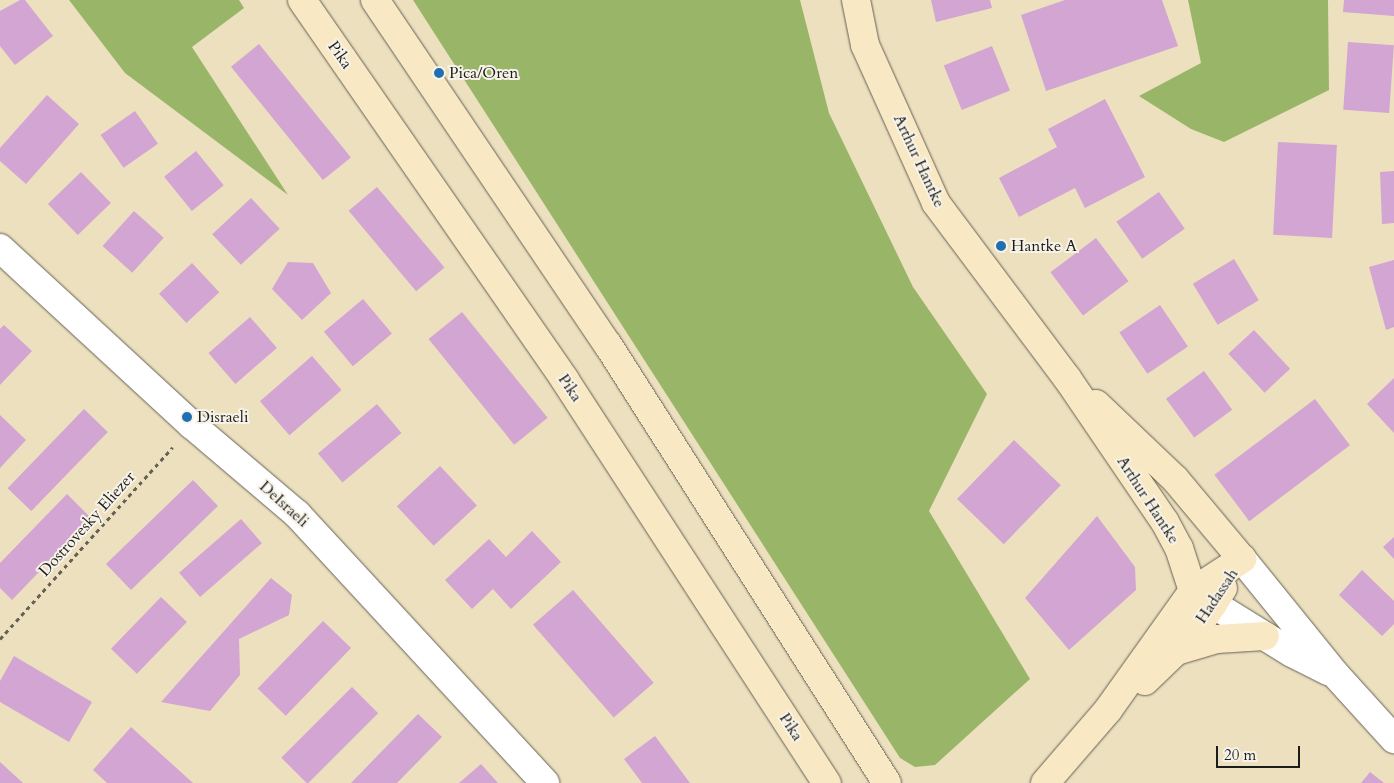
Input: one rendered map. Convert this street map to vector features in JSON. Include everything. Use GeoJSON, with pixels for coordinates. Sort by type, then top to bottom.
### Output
{"type":"FeatureCollection","features":[{"type":"Feature","properties":{"kind":"main road","name":"Pika"},"geometry":{"type":"LineString","coordinates":[[302,0],[564,380],[827,783]]}},
{"type":"Feature","properties":{"kind":"main road"},"geometry":{"type":"LineString","coordinates":[[375,0],[608,345],[887,783]]}},
{"type":"Feature","properties":{"kind":"main road","name":"Arthur Hantke"},"geometry":{"type":"LineString","coordinates":[[856,0],[865,44],[936,203],[1067,378],[1165,522],[1203,597]]}},
{"type":"Feature","properties":{"kind":"main road","name":"Arthur Hantke"},"geometry":{"type":"LineString","coordinates":[[1067,378],[1176,479],[1242,559]]}},
{"type":"Feature","properties":{"kind":"main road","name":"Hadassah"},"geometry":{"type":"LineString","coordinates":[[1045,783],[1203,597],[1242,559]]}},
{"type":"Feature","properties":{"kind":"main road","name":"Hadassah"},"geometry":{"type":"LineString","coordinates":[[1108,710],[1144,681],[1176,651],[1199,625],[1203,597]]}},
{"type":"Feature","properties":{"kind":"main road"},"geometry":{"type":"LineString","coordinates":[[1176,651],[1217,638],[1265,636]]}},
{"type":"Feature","properties":{"kind":"street","name":"DeIsraeli"},"geometry":{"type":"LineString","coordinates":[[0,248],[192,425],[297,514],[545,783]]}},
{"type":"Feature","properties":{"kind":"street","name":"Arthur Hantke"},"geometry":{"type":"LineString","coordinates":[[1242,559],[1335,674],[1394,739]]}},
{"type":"Feature","properties":{"kind":"street","name":"Arthur Hantke"},"geometry":{"type":"LineString","coordinates":[[1203,597],[1265,636],[1335,674]]}},
{"type":"Feature","properties":{"kind":"path","name":"Dostrovesky Eliezer"},"geometry":{"type":"LineString","coordinates":[[0,640],[192,425]]}},
{"type":"Feature","properties":{"kind":"green space"},"geometry":{"type":"Polygon","coordinates":[[[69,0],[239,0],[244,8],[192,47],[288,195],[125,73],[69,0]]]}},
{"type":"Feature","properties":{"kind":"green space"},"geometry":{"type":"Polygon","coordinates":[[[413,0],[800,0],[829,113],[913,287],[987,394],[929,511],[1030,679],[935,765],[915,767],[900,758],[413,0]]]}},
{"type":"Feature","properties":{"kind":"green space"},"geometry":{"type":"Polygon","coordinates":[[[1188,0],[1328,0],[1329,90],[1224,142],[1191,129],[1139,96],[1201,63],[1188,0]]]}},
{"type":"Feature","properties":{"kind":"building"},"geometry":{"type":"Polygon","coordinates":[[[20,0],[25,0],[53,36],[15,65],[0,46],[0,11],[20,0]]]}},
{"type":"Feature","properties":{"kind":"building"},"geometry":{"type":"Polygon","coordinates":[[[931,0],[990,0],[992,8],[936,22],[931,0]]]}},
{"type":"Feature","properties":{"kind":"building"},"geometry":{"type":"Polygon","coordinates":[[[1065,0],[1162,0],[1178,46],[1046,91],[1021,15],[1065,0]]]}},
{"type":"Feature","properties":{"kind":"building"},"geometry":{"type":"Polygon","coordinates":[[[1344,0],[1394,0],[1394,16],[1343,12],[1344,0]]]}},
{"type":"Feature","properties":{"kind":"building"},"geometry":{"type":"Polygon","coordinates":[[[1348,42],[1394,45],[1389,113],[1343,110],[1348,42]]]}},
{"type":"Feature","properties":{"kind":"building"},"geometry":{"type":"Polygon","coordinates":[[[259,44],[351,157],[323,180],[231,67],[259,44]]]}},
{"type":"Feature","properties":{"kind":"building"},"geometry":{"type":"Polygon","coordinates":[[[992,46],[1010,91],[962,110],[944,65],[992,46]]]}},
{"type":"Feature","properties":{"kind":"building"},"geometry":{"type":"Polygon","coordinates":[[[47,95],[79,124],[26,184],[0,161],[0,148],[47,95]]]}},
{"type":"Feature","properties":{"kind":"building"},"geometry":{"type":"Polygon","coordinates":[[[1105,99],[1145,177],[1085,208],[1075,188],[1019,217],[999,178],[1057,147],[1048,129],[1105,99]]]}},
{"type":"Feature","properties":{"kind":"building"},"geometry":{"type":"Polygon","coordinates":[[[135,111],[158,144],[124,168],[101,135],[135,111]]]}},
{"type":"Feature","properties":{"kind":"building"},"geometry":{"type":"Polygon","coordinates":[[[1278,142],[1337,145],[1332,238],[1273,235],[1278,142]]]}},
{"type":"Feature","properties":{"kind":"building"},"geometry":{"type":"Polygon","coordinates":[[[196,151],[224,185],[192,211],[164,177],[196,151]]]}},
{"type":"Feature","properties":{"kind":"building"},"geometry":{"type":"Polygon","coordinates":[[[1394,171],[1394,223],[1382,224],[1380,172],[1394,171]]]}},
{"type":"Feature","properties":{"kind":"building"},"geometry":{"type":"Polygon","coordinates":[[[81,172],[111,203],[78,235],[48,204],[81,172]]]}},
{"type":"Feature","properties":{"kind":"building"},"geometry":{"type":"Polygon","coordinates":[[[377,187],[444,267],[416,291],[349,211],[377,187]]]}},
{"type":"Feature","properties":{"kind":"building"},"geometry":{"type":"Polygon","coordinates":[[[1159,192],[1185,229],[1142,259],[1116,222],[1159,192]]]}},
{"type":"Feature","properties":{"kind":"building"},"geometry":{"type":"Polygon","coordinates":[[[251,198],[280,229],[241,265],[212,234],[251,198]]]}},
{"type":"Feature","properties":{"kind":"building"},"geometry":{"type":"Polygon","coordinates":[[[134,211],[164,238],[132,273],[103,246],[134,211]]]}},
{"type":"Feature","properties":{"kind":"building"},"geometry":{"type":"Polygon","coordinates":[[[1096,238],[1128,281],[1083,315],[1050,272],[1096,238]]]}},
{"type":"Feature","properties":{"kind":"building"},"geometry":{"type":"Polygon","coordinates":[[[1234,259],[1259,300],[1218,325],[1193,284],[1234,259]]]}},
{"type":"Feature","properties":{"kind":"building"},"geometry":{"type":"Polygon","coordinates":[[[1394,260],[1394,327],[1386,330],[1369,267],[1394,260]]]}},
{"type":"Feature","properties":{"kind":"building"},"geometry":{"type":"Polygon","coordinates":[[[288,262],[313,263],[331,293],[302,320],[272,289],[288,262]]]}},
{"type":"Feature","properties":{"kind":"building"},"geometry":{"type":"Polygon","coordinates":[[[192,263],[219,292],[186,323],[159,294],[192,263]]]}},
{"type":"Feature","properties":{"kind":"building"},"geometry":{"type":"Polygon","coordinates":[[[363,299],[392,333],[353,366],[324,332],[363,299]]]}},
{"type":"Feature","properties":{"kind":"building"},"geometry":{"type":"Polygon","coordinates":[[[1160,305],[1188,346],[1147,374],[1119,332],[1160,305]]]}},
{"type":"Feature","properties":{"kind":"building"},"geometry":{"type":"Polygon","coordinates":[[[462,312],[548,418],[514,445],[429,339],[462,312]]]}},
{"type":"Feature","properties":{"kind":"building"},"geometry":{"type":"Polygon","coordinates":[[[250,317],[277,348],[235,384],[208,353],[250,317]]]}},
{"type":"Feature","properties":{"kind":"building"},"geometry":{"type":"Polygon","coordinates":[[[4,325],[32,351],[0,385],[0,329],[4,325]]]}},
{"type":"Feature","properties":{"kind":"building"},"geometry":{"type":"Polygon","coordinates":[[[1254,330],[1290,369],[1265,393],[1228,354],[1254,330]]]}},
{"type":"Feature","properties":{"kind":"building"},"geometry":{"type":"Polygon","coordinates":[[[312,356],[342,390],[289,435],[260,401],[312,356]]]}},
{"type":"Feature","properties":{"kind":"building"},"geometry":{"type":"Polygon","coordinates":[[[1204,371],[1232,410],[1194,437],[1166,399],[1204,371]]]}},
{"type":"Feature","properties":{"kind":"building"},"geometry":{"type":"Polygon","coordinates":[[[1394,378],[1394,433],[1367,404],[1394,378]]]}},
{"type":"Feature","properties":{"kind":"building"},"geometry":{"type":"Polygon","coordinates":[[[1315,399],[1350,445],[1249,521],[1214,475],[1315,399]]]}},
{"type":"Feature","properties":{"kind":"building"},"geometry":{"type":"Polygon","coordinates":[[[377,404],[401,433],[342,483],[318,453],[377,404]]]}},
{"type":"Feature","properties":{"kind":"building"},"geometry":{"type":"Polygon","coordinates":[[[84,409],[108,432],[31,511],[8,488],[84,409]]]}},
{"type":"Feature","properties":{"kind":"building"},"geometry":{"type":"Polygon","coordinates":[[[0,415],[26,440],[0,468],[0,415]]]}},
{"type":"Feature","properties":{"kind":"building"},"geometry":{"type":"Polygon","coordinates":[[[1014,440],[1061,485],[1004,544],[957,499],[1014,440]]]}},
{"type":"Feature","properties":{"kind":"building"},"geometry":{"type":"Polygon","coordinates":[[[440,466],[477,505],[434,546],[397,506],[440,466]]]}},
{"type":"Feature","properties":{"kind":"building"},"geometry":{"type":"Polygon","coordinates":[[[193,480],[218,506],[131,590],[106,564],[193,480]]]}},
{"type":"Feature","properties":{"kind":"building"},"geometry":{"type":"Polygon","coordinates":[[[67,494],[91,518],[12,600],[0,588],[0,563],[67,494]]]}},
{"type":"Feature","properties":{"kind":"building"},"geometry":{"type":"Polygon","coordinates":[[[1097,516],[1135,567],[1136,590],[1069,650],[1025,598],[1097,516]]]}},
{"type":"Feature","properties":{"kind":"building"},"geometry":{"type":"Polygon","coordinates":[[[241,519],[262,543],[200,597],[179,573],[241,519]]]}},
{"type":"Feature","properties":{"kind":"building"},"geometry":{"type":"Polygon","coordinates":[[[532,531],[561,562],[511,609],[493,589],[472,609],[445,580],[489,539],[506,557],[532,531]]]}},
{"type":"Feature","properties":{"kind":"building"},"geometry":{"type":"Polygon","coordinates":[[[1394,537],[1394,559],[1383,547],[1394,537]]]}},
{"type":"Feature","properties":{"kind":"building"},"geometry":{"type":"Polygon","coordinates":[[[1362,570],[1394,601],[1394,624],[1382,636],[1339,595],[1362,570]]]}},
{"type":"Feature","properties":{"kind":"building"},"geometry":{"type":"Polygon","coordinates":[[[271,578],[292,595],[289,615],[239,639],[240,675],[210,711],[161,702],[271,578]]]}},
{"type":"Feature","properties":{"kind":"building"},"geometry":{"type":"Polygon","coordinates":[[[573,590],[654,683],[614,718],[533,625],[573,590]]]}},
{"type":"Feature","properties":{"kind":"building"},"geometry":{"type":"Polygon","coordinates":[[[161,597],[187,622],[137,674],[111,649],[161,597]]]}},
{"type":"Feature","properties":{"kind":"building"},"geometry":{"type":"Polygon","coordinates":[[[323,621],[351,648],[286,716],[258,689],[323,621]]]}},
{"type":"Feature","properties":{"kind":"building"},"geometry":{"type":"Polygon","coordinates":[[[14,656],[92,702],[69,742],[0,702],[0,681],[14,656]]]}},
{"type":"Feature","properties":{"kind":"building"},"geometry":{"type":"Polygon","coordinates":[[[352,687],[378,713],[308,783],[281,758],[352,687]]]}},
{"type":"Feature","properties":{"kind":"building"},"geometry":{"type":"Polygon","coordinates":[[[418,714],[442,737],[397,783],[351,783],[418,714]]]}},
{"type":"Feature","properties":{"kind":"building"},"geometry":{"type":"Polygon","coordinates":[[[131,727],[193,783],[107,783],[93,770],[131,727]]]}},
{"type":"Feature","properties":{"kind":"building"},"geometry":{"type":"Polygon","coordinates":[[[655,736],[690,783],[642,783],[624,759],[655,736]]]}},
{"type":"Feature","properties":{"kind":"building"},"geometry":{"type":"Polygon","coordinates":[[[0,762],[23,783],[0,783],[0,762]]]}},
{"type":"Feature","properties":{"kind":"building"},"geometry":{"type":"Polygon","coordinates":[[[481,764],[498,783],[459,783],[481,764]]]}},
{"type":"Feature","properties":{"kind":"building"},"geometry":{"type":"Polygon","coordinates":[[[1370,772],[1384,783],[1361,783],[1370,772]]]}},
{"type":"Feature","properties":{"kind":"place","name":"Pica/Oren"},"geometry":{"type":"Point","coordinates":[439,73]}},
{"type":"Feature","properties":{"kind":"place","name":"Hantke A"},"geometry":{"type":"Point","coordinates":[1001,246]}},
{"type":"Feature","properties":{"kind":"place","name":"Disraeli"},"geometry":{"type":"Point","coordinates":[187,417]}}]}
